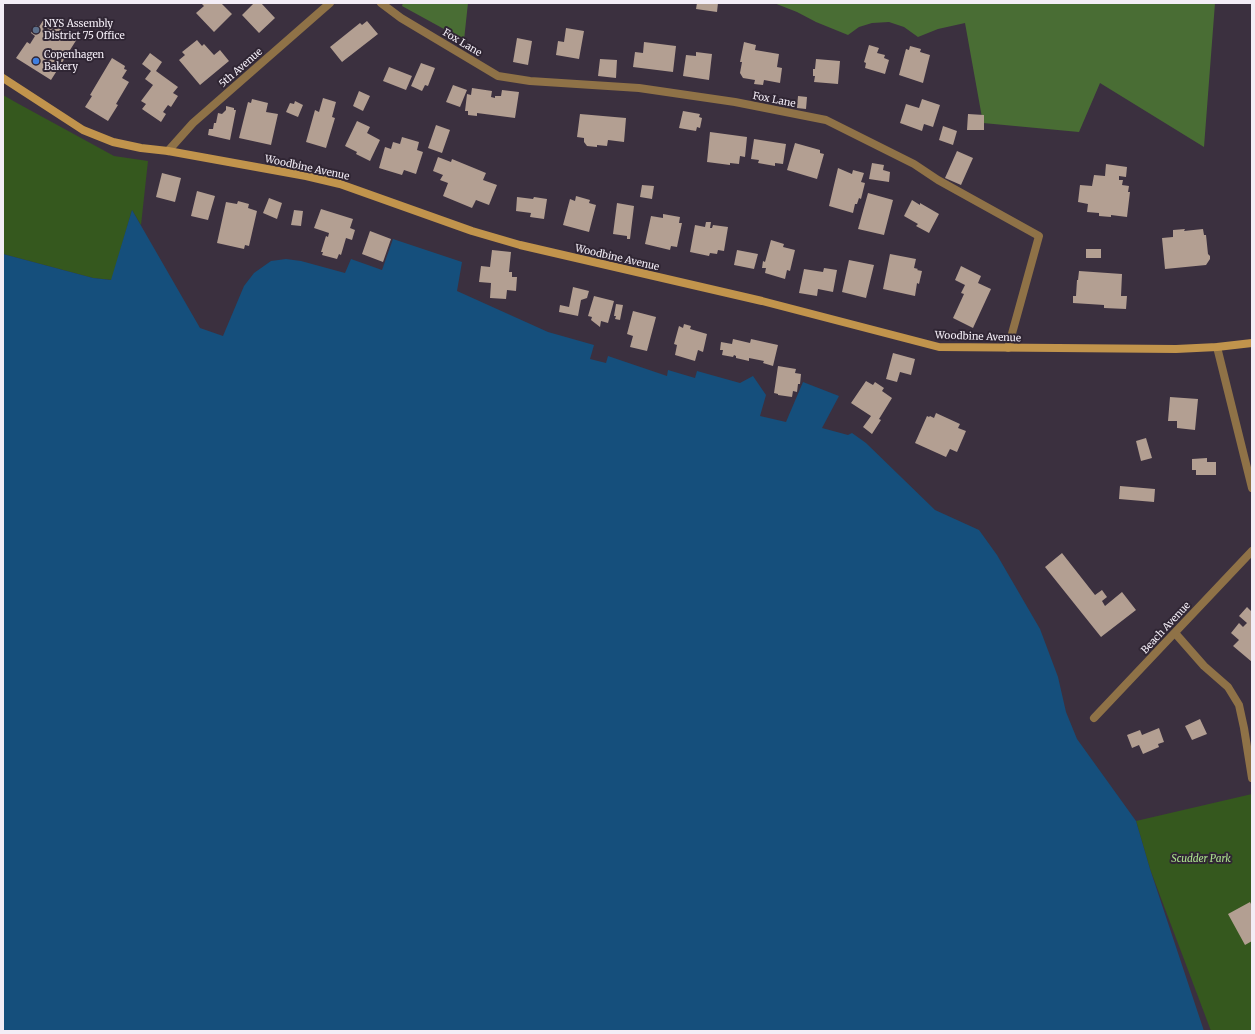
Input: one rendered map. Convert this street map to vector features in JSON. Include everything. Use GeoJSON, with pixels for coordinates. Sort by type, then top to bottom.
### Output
{"type":"FeatureCollection","features":[{"type":"Feature","properties":{"kind":"main road","name":"Woodbine Avenue"},"geometry":{"type":"LineString","coordinates":[[3,78],[83,130],[113,142],[306,176],[340,184],[472,231],[520,245],[762,301],[939,347],[1138,350],[1217,347],[1252,343]]}},
{"type":"Feature","properties":{"kind":"street","name":"5th Avenue"},"geometry":{"type":"LineString","coordinates":[[168,151],[193,123],[330,3]]}},
{"type":"Feature","properties":{"kind":"street","name":"Fox Lane"},"geometry":{"type":"LineString","coordinates":[[381,3],[401,18],[498,76],[530,81],[639,88],[734,102],[826,120],[914,164],[938,180],[1039,236],[1008,348]]}},
{"type":"Feature","properties":{"kind":"street"},"geometry":{"type":"LineString","coordinates":[[1217,347],[1252,488]]}},
{"type":"Feature","properties":{"kind":"street","name":"Beach Avenue"},"geometry":{"type":"LineString","coordinates":[[1094,718],[1252,551]]}},
{"type":"Feature","properties":{"kind":"street"},"geometry":{"type":"LineString","coordinates":[[1175,633],[1204,666],[1228,687],[1239,705],[1252,778]]}},
{"type":"Feature","properties":{"kind":"green space"},"geometry":{"type":"Polygon","coordinates":[[[403,3],[468,3],[464,40],[402,6],[403,3]]]}},
{"type":"Feature","properties":{"kind":"green space"},"geometry":{"type":"Polygon","coordinates":[[[774,3],[1215,3],[1204,147],[1100,83],[1079,132],[983,123],[965,23],[938,29],[918,37],[904,27],[889,22],[872,23],[859,27],[848,35],[774,3]]]}},
{"type":"Feature","properties":{"kind":"green space"},"geometry":{"type":"Polygon","coordinates":[[[3,95],[114,156],[148,161],[141,225],[132,210],[112,280],[93,278],[3,254],[3,95]]]}},
{"type":"Feature","properties":{"kind":"green space","name":"Scudder Park"},"geometry":{"type":"Polygon","coordinates":[[[1252,794],[1252,1031],[1211,1031],[1150,869],[1136,821],[1252,794]]]}},
{"type":"Feature","properties":{"kind":"water"},"geometry":{"type":"Polygon","coordinates":[[[132,210],[200,328],[223,336],[244,286],[254,273],[271,261],[286,259],[301,261],[345,273],[351,259],[382,270],[393,239],[462,262],[457,291],[548,332],[594,345],[590,359],[606,363],[608,356],[667,376],[668,370],[695,378],[697,371],[740,383],[753,376],[766,395],[760,416],[786,422],[803,382],[839,396],[822,428],[848,435],[852,433],[866,443],[935,510],[979,530],[997,555],[1040,629],[1058,677],[1066,712],[1077,739],[1136,821],[1150,869],[1204,1031],[3,1031],[3,254],[93,278],[111,280],[132,210]]]}},
{"type":"Feature","properties":{"kind":"building"},"geometry":{"type":"Polygon","coordinates":[[[201,3],[221,3],[232,14],[214,32],[196,13],[204,6],[201,3]]]}},
{"type":"Feature","properties":{"kind":"building"},"geometry":{"type":"Polygon","coordinates":[[[254,3],[261,3],[275,18],[259,33],[242,15],[254,3]]]}},
{"type":"Feature","properties":{"kind":"building"},"geometry":{"type":"Polygon","coordinates":[[[697,3],[718,3],[717,12],[696,9],[697,3]]]}},
{"type":"Feature","properties":{"kind":"building"},"geometry":{"type":"Polygon","coordinates":[[[44,19],[77,39],[51,80],[16,58],[27,42],[30,44],[35,36],[31,33],[36,25],[39,27],[44,19]]]}},
{"type":"Feature","properties":{"kind":"building"},"geometry":{"type":"Polygon","coordinates":[[[367,21],[378,34],[342,62],[330,47],[360,23],[362,25],[367,21]]]}},
{"type":"Feature","properties":{"kind":"building"},"geometry":{"type":"Polygon","coordinates":[[[566,28],[584,31],[579,59],[556,55],[558,41],[564,42],[566,28]]]}},
{"type":"Feature","properties":{"kind":"building"},"geometry":{"type":"Polygon","coordinates":[[[517,38],[532,41],[528,65],[513,62],[517,38]]]}},
{"type":"Feature","properties":{"kind":"building"},"geometry":{"type":"Polygon","coordinates":[[[197,40],[202,46],[204,44],[214,55],[220,50],[229,61],[200,85],[179,60],[185,55],[182,52],[197,40]]]}},
{"type":"Feature","properties":{"kind":"building"},"geometry":{"type":"Polygon","coordinates":[[[644,42],[676,46],[673,72],[633,67],[635,52],[643,53],[644,42]]]}},
{"type":"Feature","properties":{"kind":"building"},"geometry":{"type":"Polygon","coordinates":[[[744,42],[756,45],[755,50],[779,54],[777,67],[782,68],[780,83],[764,80],[763,85],[754,84],[755,80],[743,78],[740,73],[742,62],[740,62],[744,42]]]}},
{"type":"Feature","properties":{"kind":"building"},"geometry":{"type":"Polygon","coordinates":[[[869,45],[879,48],[877,53],[885,55],[884,58],[889,60],[885,74],[865,68],[866,63],[864,62],[869,45]]]}},
{"type":"Feature","properties":{"kind":"building"},"geometry":{"type":"Polygon","coordinates":[[[910,46],[921,49],[920,52],[930,55],[923,83],[899,75],[906,49],[909,50],[910,46]]]}},
{"type":"Feature","properties":{"kind":"building"},"geometry":{"type":"Polygon","coordinates":[[[696,52],[712,54],[709,80],[683,76],[686,55],[696,56],[696,52]]]}},
{"type":"Feature","properties":{"kind":"building"},"geometry":{"type":"Polygon","coordinates":[[[150,53],[162,62],[156,71],[178,87],[173,93],[178,96],[171,107],[168,105],[163,112],[166,114],[161,122],[142,109],[146,104],[141,101],[153,85],[145,79],[151,71],[142,64],[150,53]]]}},
{"type":"Feature","properties":{"kind":"building"},"geometry":{"type":"Polygon","coordinates":[[[112,58],[125,66],[124,69],[127,70],[122,78],[129,82],[116,104],[118,105],[108,121],[85,107],[92,96],[90,95],[112,58]]]}},
{"type":"Feature","properties":{"kind":"building"},"geometry":{"type":"Polygon","coordinates":[[[600,59],[617,60],[616,78],[598,76],[600,59]]]}},
{"type":"Feature","properties":{"kind":"building"},"geometry":{"type":"Polygon","coordinates":[[[816,59],[840,61],[838,84],[814,82],[815,76],[813,76],[813,69],[815,69],[816,59]]]}},
{"type":"Feature","properties":{"kind":"building"},"geometry":{"type":"Polygon","coordinates":[[[421,63],[435,68],[428,86],[425,85],[422,91],[411,86],[421,63]]]}},
{"type":"Feature","properties":{"kind":"building"},"geometry":{"type":"Polygon","coordinates":[[[389,67],[412,76],[406,90],[383,81],[389,67]]]}},
{"type":"Feature","properties":{"kind":"building"},"geometry":{"type":"Polygon","coordinates":[[[453,85],[467,90],[460,107],[446,102],[453,85]]]}},
{"type":"Feature","properties":{"kind":"building"},"geometry":{"type":"Polygon","coordinates":[[[472,88],[492,91],[491,97],[495,98],[495,96],[501,96],[502,90],[519,92],[515,118],[477,113],[477,116],[468,115],[468,111],[465,111],[467,94],[471,95],[472,88]]]}},
{"type":"Feature","properties":{"kind":"building"},"geometry":{"type":"Polygon","coordinates":[[[359,91],[370,96],[363,111],[353,106],[359,91]]]}},
{"type":"Feature","properties":{"kind":"building"},"geometry":{"type":"Polygon","coordinates":[[[798,96],[807,97],[806,109],[797,108],[798,96]]]}},
{"type":"Feature","properties":{"kind":"building"},"geometry":{"type":"Polygon","coordinates":[[[323,98],[336,102],[332,117],[335,118],[326,148],[306,142],[315,110],[319,112],[323,98]]]}},
{"type":"Feature","properties":{"kind":"building"},"geometry":{"type":"Polygon","coordinates":[[[252,99],[268,103],[266,112],[278,114],[271,145],[239,138],[248,102],[251,103],[252,99]]]}},
{"type":"Feature","properties":{"kind":"building"},"geometry":{"type":"Polygon","coordinates":[[[922,99],[940,105],[933,127],[924,124],[922,131],[900,123],[906,104],[919,108],[922,99]]]}},
{"type":"Feature","properties":{"kind":"building"},"geometry":{"type":"Polygon","coordinates":[[[295,101],[303,105],[298,117],[286,112],[290,103],[294,104],[295,101]]]}},
{"type":"Feature","properties":{"kind":"building"},"geometry":{"type":"Polygon","coordinates":[[[226,106],[236,110],[230,140],[208,135],[209,129],[213,129],[214,123],[216,123],[218,113],[222,114],[226,110],[226,106]]]}},
{"type":"Feature","properties":{"kind":"building"},"geometry":{"type":"Polygon","coordinates":[[[683,111],[700,114],[699,117],[702,118],[700,128],[697,127],[696,131],[679,128],[683,111]]]}},
{"type":"Feature","properties":{"kind":"building"},"geometry":{"type":"Polygon","coordinates":[[[580,114],[626,118],[624,142],[608,140],[607,146],[587,146],[584,142],[584,138],[577,137],[580,114]]]}},
{"type":"Feature","properties":{"kind":"building"},"geometry":{"type":"Polygon","coordinates":[[[968,114],[984,115],[984,130],[967,130],[968,114]]]}},
{"type":"Feature","properties":{"kind":"building"},"geometry":{"type":"Polygon","coordinates":[[[357,121],[370,127],[367,133],[380,140],[370,161],[356,154],[357,152],[345,146],[357,121]]]}},
{"type":"Feature","properties":{"kind":"building"},"geometry":{"type":"Polygon","coordinates":[[[436,125],[450,130],[442,153],[428,148],[436,125]]]}},
{"type":"Feature","properties":{"kind":"building"},"geometry":{"type":"Polygon","coordinates":[[[943,126],[957,131],[953,145],[939,140],[943,126]]]}},
{"type":"Feature","properties":{"kind":"building"},"geometry":{"type":"Polygon","coordinates":[[[710,132],[747,137],[745,157],[740,156],[739,164],[730,163],[730,165],[707,162],[710,132]]]}},
{"type":"Feature","properties":{"kind":"building"},"geometry":{"type":"Polygon","coordinates":[[[402,137],[419,142],[417,150],[423,152],[416,174],[404,170],[402,175],[379,168],[385,147],[391,149],[393,142],[400,144],[402,137]]]}},
{"type":"Feature","properties":{"kind":"building"},"geometry":{"type":"Polygon","coordinates":[[[754,139],[786,144],[783,164],[775,163],[775,166],[758,163],[759,160],[751,159],[754,139]]]}},
{"type":"Feature","properties":{"kind":"building"},"geometry":{"type":"Polygon","coordinates":[[[795,143],[820,150],[820,153],[824,154],[817,179],[787,170],[795,143]]]}},
{"type":"Feature","properties":{"kind":"building"},"geometry":{"type":"Polygon","coordinates":[[[957,151],[973,158],[961,185],[945,178],[957,151]]]}},
{"type":"Feature","properties":{"kind":"building"},"geometry":{"type":"Polygon","coordinates":[[[438,157],[451,162],[452,159],[486,173],[483,180],[497,185],[489,205],[476,200],[472,208],[443,196],[448,183],[440,180],[443,175],[433,171],[438,157]]]}},
{"type":"Feature","properties":{"kind":"building"},"geometry":{"type":"Polygon","coordinates":[[[872,163],[884,165],[883,170],[890,172],[889,182],[869,179],[872,163]]]}},
{"type":"Feature","properties":{"kind":"building"},"geometry":{"type":"Polygon","coordinates":[[[1106,164],[1127,167],[1126,177],[1119,176],[1119,180],[1123,180],[1122,185],[1129,186],[1128,192],[1130,192],[1127,217],[1111,215],[1111,217],[1099,216],[1099,213],[1087,212],[1088,204],[1078,202],[1080,185],[1092,186],[1094,175],[1105,176],[1106,164]]]}},
{"type":"Feature","properties":{"kind":"building"},"geometry":{"type":"Polygon","coordinates":[[[838,168],[852,174],[853,170],[864,173],[861,182],[865,183],[861,199],[859,198],[857,204],[855,204],[853,213],[829,206],[838,168]]]}},
{"type":"Feature","properties":{"kind":"building"},"geometry":{"type":"Polygon","coordinates":[[[162,173],[181,178],[175,202],[156,197],[162,173]]]}},
{"type":"Feature","properties":{"kind":"building"},"geometry":{"type":"Polygon","coordinates":[[[642,185],[654,186],[652,199],[640,197],[642,185]]]}},
{"type":"Feature","properties":{"kind":"building"},"geometry":{"type":"Polygon","coordinates":[[[197,191],[215,196],[208,220],[191,216],[197,191]]]}},
{"type":"Feature","properties":{"kind":"building"},"geometry":{"type":"Polygon","coordinates":[[[868,193],[893,200],[884,235],[858,229],[868,193]]]}},
{"type":"Feature","properties":{"kind":"building"},"geometry":{"type":"Polygon","coordinates":[[[576,196],[590,200],[589,203],[596,205],[589,232],[563,225],[570,199],[575,201],[576,196]]]}},
{"type":"Feature","properties":{"kind":"building"},"geometry":{"type":"Polygon","coordinates":[[[517,197],[547,199],[544,219],[530,217],[531,213],[516,211],[517,197]]]}},
{"type":"Feature","properties":{"kind":"building"},"geometry":{"type":"Polygon","coordinates":[[[269,198],[282,203],[277,219],[263,213],[269,198]]]}},
{"type":"Feature","properties":{"kind":"building"},"geometry":{"type":"Polygon","coordinates":[[[912,200],[939,214],[929,233],[916,226],[918,224],[904,216],[912,200]]]}},
{"type":"Feature","properties":{"kind":"building"},"geometry":{"type":"Polygon","coordinates":[[[238,201],[249,204],[248,208],[257,211],[249,246],[245,245],[244,249],[217,243],[226,202],[237,204],[238,201]]]}},
{"type":"Feature","properties":{"kind":"building"},"geometry":{"type":"Polygon","coordinates":[[[617,203],[634,206],[630,239],[627,239],[627,236],[613,234],[617,203]]]}},
{"type":"Feature","properties":{"kind":"building"},"geometry":{"type":"Polygon","coordinates":[[[321,209],[353,219],[350,228],[355,230],[352,240],[346,238],[341,255],[339,254],[337,259],[322,255],[323,252],[321,252],[326,236],[328,237],[329,233],[314,228],[321,209]]]}},
{"type":"Feature","properties":{"kind":"building"},"geometry":{"type":"Polygon","coordinates":[[[294,210],[303,211],[301,226],[291,225],[294,210]]]}},
{"type":"Feature","properties":{"kind":"building"},"geometry":{"type":"Polygon","coordinates":[[[663,214],[680,217],[679,223],[682,223],[677,247],[671,246],[670,250],[645,244],[651,216],[663,218],[663,214]]]}},
{"type":"Feature","properties":{"kind":"building"},"geometry":{"type":"Polygon","coordinates":[[[706,222],[711,222],[710,228],[712,228],[713,225],[728,227],[724,251],[718,250],[717,254],[710,253],[709,256],[690,252],[695,225],[705,227],[706,222]]]}},
{"type":"Feature","properties":{"kind":"building"},"geometry":{"type":"Polygon","coordinates":[[[1185,229],[1184,231],[1203,229],[1204,235],[1206,235],[1210,259],[1206,265],[1165,269],[1162,238],[1173,237],[1173,230],[1185,229]]]}},
{"type":"Feature","properties":{"kind":"building"},"geometry":{"type":"Polygon","coordinates":[[[370,231],[391,239],[383,262],[362,254],[370,231]]]}},
{"type":"Feature","properties":{"kind":"building"},"geometry":{"type":"Polygon","coordinates":[[[771,240],[784,244],[783,247],[795,250],[790,271],[787,270],[785,279],[765,273],[766,268],[762,268],[771,240]]]}},
{"type":"Feature","properties":{"kind":"building"},"geometry":{"type":"Polygon","coordinates":[[[1086,249],[1101,249],[1101,258],[1086,258],[1086,249]]]}},
{"type":"Feature","properties":{"kind":"building"},"geometry":{"type":"Polygon","coordinates":[[[492,250],[511,252],[509,272],[512,272],[512,277],[517,277],[516,291],[507,290],[506,299],[490,298],[491,283],[479,282],[481,266],[490,267],[492,250]]]}},
{"type":"Feature","properties":{"kind":"building"},"geometry":{"type":"Polygon","coordinates":[[[737,250],[758,254],[754,269],[734,265],[737,250]]]}},
{"type":"Feature","properties":{"kind":"building"},"geometry":{"type":"Polygon","coordinates":[[[890,254],[916,259],[914,268],[922,271],[919,284],[917,283],[915,296],[883,289],[890,254]]]}},
{"type":"Feature","properties":{"kind":"building"},"geometry":{"type":"Polygon","coordinates":[[[849,260],[874,265],[866,298],[842,292],[849,260]]]}},
{"type":"Feature","properties":{"kind":"building"},"geometry":{"type":"Polygon","coordinates":[[[961,266],[981,276],[978,283],[991,289],[973,328],[953,318],[964,294],[961,293],[965,285],[955,280],[961,266]]]}},
{"type":"Feature","properties":{"kind":"building"},"geometry":{"type":"Polygon","coordinates":[[[824,268],[837,270],[833,292],[818,289],[817,296],[799,293],[804,269],[823,272],[824,268]]]}},
{"type":"Feature","properties":{"kind":"building"},"geometry":{"type":"Polygon","coordinates":[[[1079,271],[1122,274],[1121,296],[1127,296],[1126,309],[1104,308],[1104,305],[1073,303],[1073,296],[1076,296],[1079,271]]]}},
{"type":"Feature","properties":{"kind":"building"},"geometry":{"type":"Polygon","coordinates":[[[573,287],[589,291],[587,298],[581,300],[578,316],[559,312],[560,305],[569,307],[573,287]]]}},
{"type":"Feature","properties":{"kind":"building"},"geometry":{"type":"Polygon","coordinates":[[[594,296],[614,301],[608,323],[601,321],[600,327],[591,320],[592,317],[588,316],[594,296]]]}},
{"type":"Feature","properties":{"kind":"building"},"geometry":{"type":"Polygon","coordinates":[[[616,304],[623,305],[620,320],[615,319],[616,316],[614,316],[616,304]]]}},
{"type":"Feature","properties":{"kind":"building"},"geometry":{"type":"Polygon","coordinates":[[[633,311],[656,317],[647,351],[630,347],[633,336],[627,334],[633,311]]]}},
{"type":"Feature","properties":{"kind":"building"},"geometry":{"type":"Polygon","coordinates":[[[684,324],[691,326],[690,329],[707,334],[703,352],[698,350],[695,361],[675,355],[677,345],[674,344],[679,326],[683,328],[684,324]]]}},
{"type":"Feature","properties":{"kind":"building"},"geometry":{"type":"Polygon","coordinates":[[[733,339],[750,343],[751,339],[778,345],[773,366],[763,363],[764,361],[749,358],[749,361],[736,358],[734,355],[733,357],[722,355],[723,350],[720,350],[721,342],[732,344],[733,339]]]}},
{"type":"Feature","properties":{"kind":"building"},"geometry":{"type":"Polygon","coordinates":[[[893,353],[915,359],[911,375],[900,372],[897,382],[886,379],[893,353]]]}},
{"type":"Feature","properties":{"kind":"building"},"geometry":{"type":"Polygon","coordinates":[[[778,366],[796,369],[795,373],[801,374],[797,392],[793,391],[792,397],[774,393],[778,366]]]}},
{"type":"Feature","properties":{"kind":"building"},"geometry":{"type":"Polygon","coordinates":[[[866,381],[873,385],[875,382],[884,388],[882,391],[892,398],[872,434],[863,427],[871,416],[851,403],[866,381]]]}},
{"type":"Feature","properties":{"kind":"building"},"geometry":{"type":"Polygon","coordinates":[[[1170,397],[1198,399],[1195,430],[1177,428],[1177,421],[1168,421],[1170,397]]]}},
{"type":"Feature","properties":{"kind":"building"},"geometry":{"type":"Polygon","coordinates":[[[936,413],[960,424],[958,428],[966,431],[957,452],[950,449],[946,457],[915,443],[927,416],[934,418],[936,413]]]}},
{"type":"Feature","properties":{"kind":"building"},"geometry":{"type":"Polygon","coordinates":[[[1146,438],[1152,458],[1141,461],[1136,441],[1146,438]]]}},
{"type":"Feature","properties":{"kind":"building"},"geometry":{"type":"Polygon","coordinates":[[[1207,458],[1207,462],[1216,462],[1216,475],[1196,475],[1196,470],[1192,470],[1192,459],[1207,458]]]}},
{"type":"Feature","properties":{"kind":"building"},"geometry":{"type":"Polygon","coordinates":[[[1120,486],[1155,489],[1154,502],[1119,499],[1120,486]]]}},
{"type":"Feature","properties":{"kind":"building"},"geometry":{"type":"Polygon","coordinates":[[[1062,553],[1095,595],[1102,590],[1107,597],[1102,601],[1105,606],[1122,592],[1136,610],[1101,637],[1045,567],[1062,553]]]}},
{"type":"Feature","properties":{"kind":"building"},"geometry":{"type":"Polygon","coordinates":[[[1247,607],[1252,612],[1252,662],[1233,646],[1239,640],[1231,633],[1239,623],[1243,627],[1247,623],[1239,616],[1247,607]]]}},
{"type":"Feature","properties":{"kind":"building"},"geometry":{"type":"Polygon","coordinates":[[[1200,719],[1207,734],[1192,740],[1185,726],[1200,719]]]}},
{"type":"Feature","properties":{"kind":"building"},"geometry":{"type":"Polygon","coordinates":[[[1159,728],[1164,742],[1158,744],[1159,747],[1143,754],[1139,745],[1132,748],[1127,735],[1140,730],[1142,735],[1159,728]]]}},
{"type":"Feature","properties":{"kind":"building"},"geometry":{"type":"Polygon","coordinates":[[[1250,902],[1252,906],[1252,941],[1245,945],[1228,914],[1250,902]]]}},
{"type":"Feature","properties":{"kind":"place","name":"NYS Assembly District 75 Office"},"geometry":{"type":"Point","coordinates":[36,30]}},
{"type":"Feature","properties":{"kind":"place","name":"Copenhagen Bakery"},"geometry":{"type":"Point","coordinates":[36,61]}}]}
